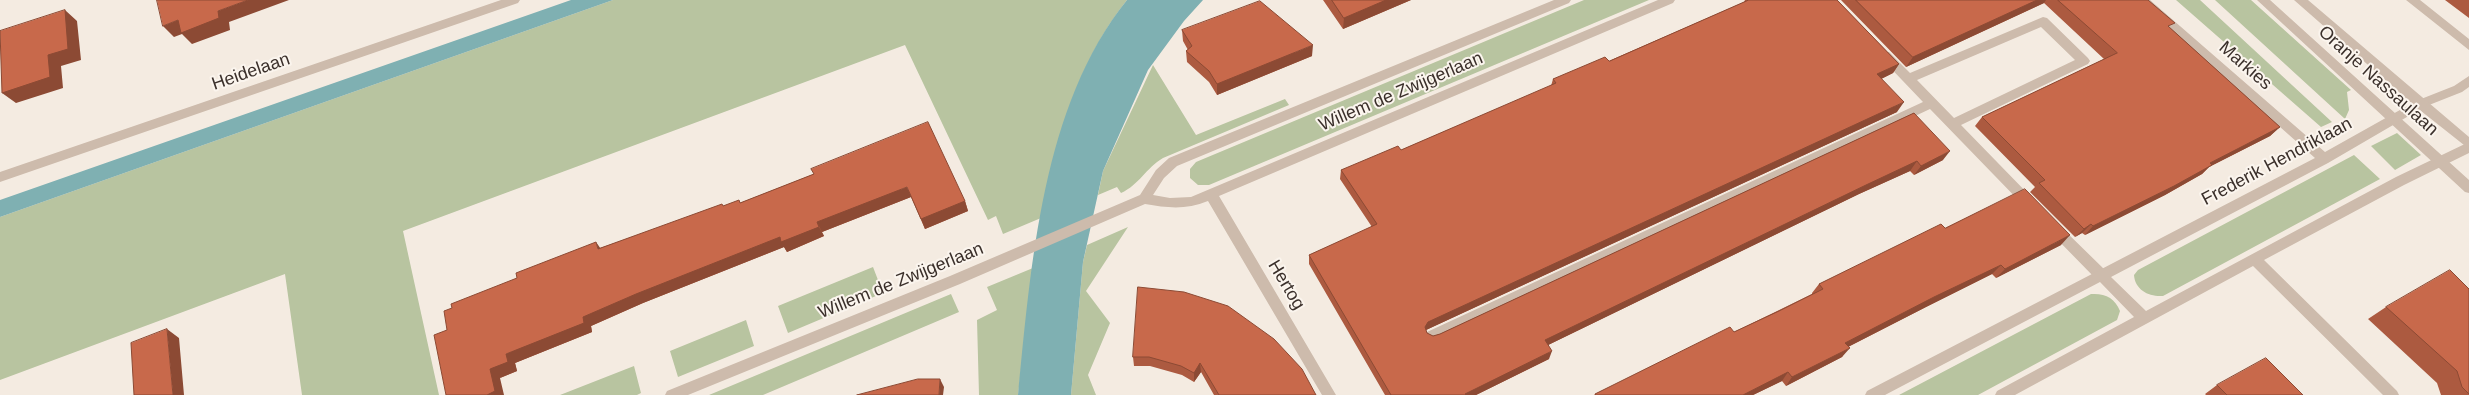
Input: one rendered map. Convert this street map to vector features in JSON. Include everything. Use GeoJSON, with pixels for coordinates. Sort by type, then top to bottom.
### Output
{"type":"FeatureCollection","features":[{"type":"Feature","properties":{"kind":"street","name":"Heidelaan"},"geometry":{"type":"LineString","coordinates":[[0,177],[514,0]]}},
{"type":"Feature","properties":{"kind":"street","name":"Willem de Zwijgerlaan"},"geometry":{"type":"LineString","coordinates":[[1144,199],[1160,174],[1173,162],[1565,0]]}},
{"type":"Feature","properties":{"kind":"street","name":"Willem de Zwijgerlaan"},"geometry":{"type":"LineString","coordinates":[[672,395],[968,274],[1144,199],[1181,204],[1192,202],[1669,0]]}},
{"type":"Feature","properties":{"kind":"street","name":"Markies"},"geometry":{"type":"LineString","coordinates":[[2143,0],[2324,159]]}},
{"type":"Feature","properties":{"kind":"street","name":"Oranje Nassaulaan"},"geometry":{"type":"LineString","coordinates":[[2263,0],[2469,188]]}},
{"type":"Feature","properties":{"kind":"street","name":"Oranje Nassaulaan"},"geometry":{"type":"LineString","coordinates":[[2300,0],[2469,145]]}},
{"type":"Feature","properties":{"kind":"street"},"geometry":{"type":"LineString","coordinates":[[2412,0],[2469,45]]}},
{"type":"Feature","properties":{"kind":"street"},"geometry":{"type":"LineString","coordinates":[[1908,79],[2043,21],[2084,61],[1952,124]]}},
{"type":"Feature","properties":{"kind":"street"},"geometry":{"type":"LineString","coordinates":[[1876,46],[2144,318]]}},
{"type":"Feature","properties":{"kind":"street","name":"Frederik Hendriklaan"},"geometry":{"type":"LineString","coordinates":[[1872,395],[2324,159],[2396,120],[2420,104],[2458,89],[2469,82]]}},
{"type":"Feature","properties":{"kind":"street"},"geometry":{"type":"LineString","coordinates":[[1432,336],[1932,103]]}},
{"type":"Feature","properties":{"kind":"street"},"geometry":{"type":"LineString","coordinates":[[2002,395],[2400,181],[2441,162],[2469,145]]}},
{"type":"Feature","properties":{"kind":"street","name":"Hertog"},"geometry":{"type":"LineString","coordinates":[[1211,194],[1329,395]]}},
{"type":"Feature","properties":{"kind":"street"},"geometry":{"type":"LineString","coordinates":[[2255,260],[2392,395]]}},
{"type":"Feature","properties":{"kind":"green space"},"geometry":{"type":"Polygon","coordinates":[[[613,0],[1127,0],[1095,49],[1071,103],[1053,160],[1041,218],[1003,234],[996,216],[988,220],[905,45],[403,231],[439,395],[302,395],[285,274],[0,380],[0,217],[613,0]]]}},
{"type":"Feature","properties":{"kind":"green space"},"geometry":{"type":"Polygon","coordinates":[[[1584,0],[1649,0],[1209,185],[1198,185],[1190,178],[1190,169],[1196,162],[1584,0]]]}},
{"type":"Feature","properties":{"kind":"green space"},"geometry":{"type":"Polygon","coordinates":[[[2176,0],[2200,0],[2332,122],[2321,127],[2176,0]]]}},
{"type":"Feature","properties":{"kind":"green space"},"geometry":{"type":"Polygon","coordinates":[[[2215,0],[2251,0],[2351,90],[2347,92],[2349,110],[2345,119],[2215,0]]]}},
{"type":"Feature","properties":{"kind":"green space"},"geometry":{"type":"Polygon","coordinates":[[[1153,65],[1196,135],[1285,99],[1289,105],[1163,158],[1133,186],[1121,193],[1117,187],[1098,195],[1103,171],[1153,65]]]}},
{"type":"Feature","properties":{"kind":"green space"},"geometry":{"type":"Polygon","coordinates":[[[2397,133],[2421,155],[2395,170],[2371,146],[2397,133]]]}},
{"type":"Feature","properties":{"kind":"green space"},"geometry":{"type":"Polygon","coordinates":[[[2354,155],[2380,179],[2163,296],[2148,294],[2137,285],[2134,275],[2138,270],[2354,155]]]}},
{"type":"Feature","properties":{"kind":"green space"},"geometry":{"type":"Polygon","coordinates":[[[1128,227],[1086,291],[1110,323],[1088,375],[1096,395],[1071,395],[1083,262],[1087,245],[1128,227]]]}},
{"type":"Feature","properties":{"kind":"green space"},"geometry":{"type":"Polygon","coordinates":[[[873,267],[883,293],[788,333],[778,306],[873,267]]]}},
{"type":"Feature","properties":{"kind":"green space"},"geometry":{"type":"Polygon","coordinates":[[[1033,268],[1018,395],[979,395],[977,320],[997,310],[987,287],[1033,268]]]}},
{"type":"Feature","properties":{"kind":"green space"},"geometry":{"type":"Polygon","coordinates":[[[951,294],[959,312],[763,395],[709,395],[951,294]]]}},
{"type":"Feature","properties":{"kind":"green space"},"geometry":{"type":"Polygon","coordinates":[[[2091,294],[2101,294],[2109,297],[2118,306],[2120,311],[2117,320],[1978,395],[1899,395],[2091,294]]]}},
{"type":"Feature","properties":{"kind":"green space"},"geometry":{"type":"Polygon","coordinates":[[[746,320],[754,346],[678,377],[670,351],[746,320]]]}},
{"type":"Feature","properties":{"kind":"green space"},"geometry":{"type":"Polygon","coordinates":[[[634,366],[641,393],[637,395],[560,395],[634,366]]]}},
{"type":"Feature","properties":{"kind":"water"},"geometry":{"type":"Polygon","coordinates":[[[571,0],[613,0],[0,217],[0,200],[571,0]]]}},
{"type":"Feature","properties":{"kind":"water"},"geometry":{"type":"Polygon","coordinates":[[[1127,0],[1203,0],[1184,21],[1148,70],[1103,171],[1083,262],[1071,395],[1018,395],[1036,241],[1046,188],[1059,137],[1076,88],[1098,42],[1127,0]]]}},
{"type":"Feature","properties":{"kind":"building"},"geometry":{"type":"Polygon","coordinates":[[[157,0],[248,0],[218,11],[219,18],[181,33],[178,20],[163,26],[157,0]]]}},
{"type":"Feature","properties":{"kind":"building"},"geometry":{"type":"Polygon","coordinates":[[[1332,0],[1386,0],[1344,18],[1332,0]]]}},
{"type":"Feature","properties":{"kind":"building"},"geometry":{"type":"Polygon","coordinates":[[[1749,0],[1837,0],[1899,64],[1877,74],[1904,102],[1428,322],[1425,327],[1427,333],[1433,336],[1440,334],[1914,113],[1950,151],[1921,166],[1917,161],[1545,340],[1552,351],[1466,395],[1391,395],[1309,255],[1377,224],[1341,170],[1398,146],[1401,150],[1556,83],[1553,79],[1605,57],[1609,61],[1749,0]]]}},
{"type":"Feature","properties":{"kind":"building"},"geometry":{"type":"Polygon","coordinates":[[[1856,0],[2037,0],[1913,57],[1856,0]]]}},
{"type":"Feature","properties":{"kind":"building"},"geometry":{"type":"Polygon","coordinates":[[[2058,0],[2148,0],[2175,23],[2168,26],[2280,127],[2210,163],[2212,165],[2174,186],[2084,229],[2039,183],[2045,180],[1982,117],[2117,53],[2058,0]]]}},
{"type":"Feature","properties":{"kind":"building"},"geometry":{"type":"Polygon","coordinates":[[[1260,1],[1313,45],[1217,84],[1209,71],[1186,51],[1192,46],[1182,30],[1260,1]]]}},
{"type":"Feature","properties":{"kind":"building"},"geometry":{"type":"Polygon","coordinates":[[[65,10],[68,49],[48,55],[50,77],[2,93],[0,31],[65,10]]]}},
{"type":"Feature","properties":{"kind":"building"},"geometry":{"type":"Polygon","coordinates":[[[928,122],[965,201],[921,219],[907,187],[817,222],[819,227],[781,242],[780,237],[636,294],[583,317],[584,323],[506,354],[508,362],[490,369],[495,391],[487,395],[446,395],[434,335],[447,330],[444,311],[452,308],[451,304],[517,278],[516,273],[596,242],[598,249],[722,204],[723,206],[739,200],[740,203],[814,174],[811,169],[928,122]]]}},
{"type":"Feature","properties":{"kind":"building"},"geometry":{"type":"Polygon","coordinates":[[[2025,189],[2070,235],[2005,269],[2001,265],[1934,297],[1845,343],[1850,348],[1792,377],[1788,372],[1743,395],[1595,394],[1730,327],[1734,332],[1779,311],[1823,289],[1819,284],[1941,224],[1945,228],[2025,189]]]}},
{"type":"Feature","properties":{"kind":"building"},"geometry":{"type":"Polygon","coordinates":[[[2450,270],[2469,289],[2469,394],[2462,387],[2457,371],[2386,307],[2450,270]]]}},
{"type":"Feature","properties":{"kind":"building"},"geometry":{"type":"Polygon","coordinates":[[[1138,287],[1184,292],[1228,306],[1274,339],[1302,369],[1316,395],[1219,395],[1200,363],[1194,373],[1181,366],[1149,357],[1133,357],[1138,287]]]}},
{"type":"Feature","properties":{"kind":"building"},"geometry":{"type":"Polygon","coordinates":[[[167,329],[173,395],[134,395],[131,343],[167,329]]]}},
{"type":"Feature","properties":{"kind":"building"},"geometry":{"type":"Polygon","coordinates":[[[2266,358],[2303,395],[2227,395],[2217,385],[2266,358]]]}},
{"type":"Feature","properties":{"kind":"building"},"geometry":{"type":"Polygon","coordinates":[[[918,379],[940,379],[939,395],[857,395],[918,379]]]}}]}
